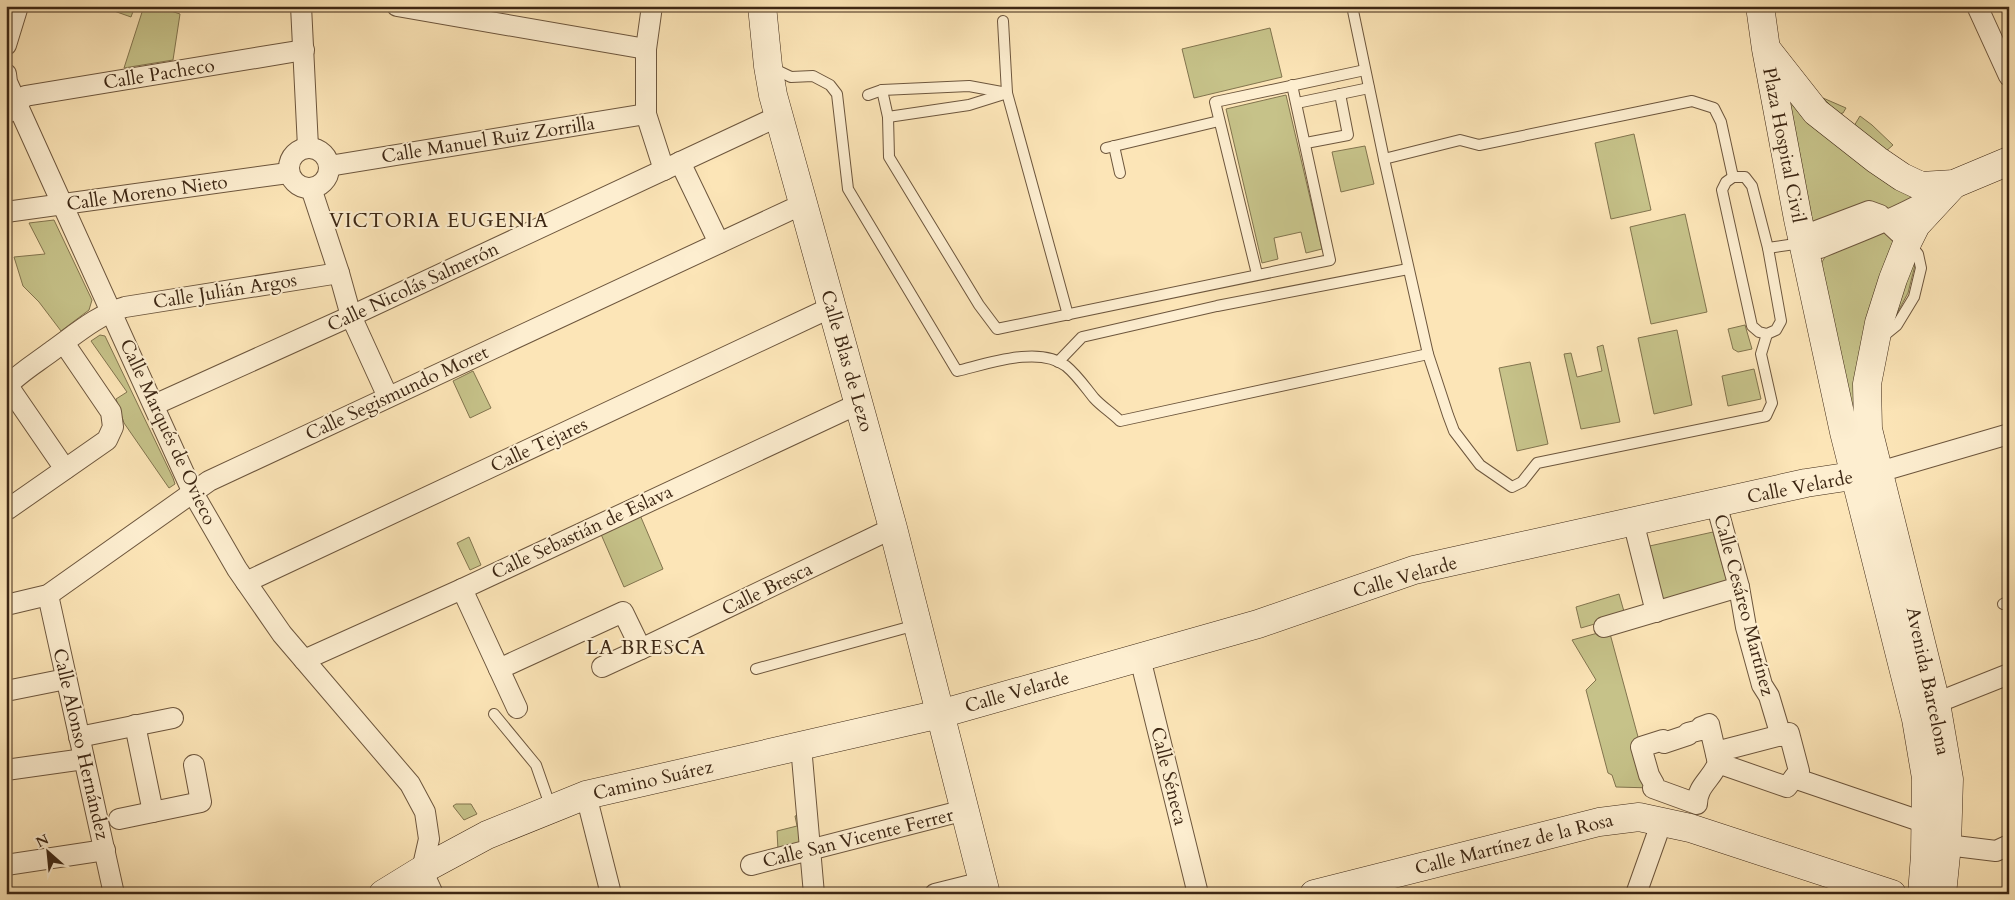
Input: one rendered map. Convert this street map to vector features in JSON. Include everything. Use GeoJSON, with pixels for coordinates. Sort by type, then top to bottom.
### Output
{"type":"FeatureCollection","features":[{"type":"Feature","properties":{"kind":"main road","name":"Calle Blas de Lezo"},"geometry":{"type":"LineString","coordinates":[[762,6],[768,66],[779,116],[860,403],[984,888]]}},
{"type":"Feature","properties":{"kind":"main road"},"geometry":{"type":"LineString","coordinates":[[1742,6],[1766,49]]}},
{"type":"Feature","properties":{"kind":"main road"},"geometry":{"type":"LineString","coordinates":[[1760,6],[1766,49]]}},
{"type":"Feature","properties":{"kind":"main road","name":"Plaza Hospital Civil"},"geometry":{"type":"LineString","coordinates":[[1766,49],[1816,112],[1877,160],[1902,177],[1921,186],[1954,184]]}},
{"type":"Feature","properties":{"kind":"main road","name":"Plaza Hospital Civil"},"geometry":{"type":"LineString","coordinates":[[1766,49],[1803,243],[1866,474]]}},
{"type":"Feature","properties":{"kind":"main road"},"geometry":{"type":"LineString","coordinates":[[1866,474],[1867,384],[1878,323],[1908,241],[1916,225],[1954,184],[2009,161]]}},
{"type":"Feature","properties":{"kind":"main road","name":"Calle Velarde"},"geometry":{"type":"LineString","coordinates":[[940,714],[1258,624],[1414,570],[1806,483],[1866,474]]}},
{"type":"Feature","properties":{"kind":"main road","name":"Avenida Barcelona"},"geometry":{"type":"LineString","coordinates":[[1866,474],[1936,704],[1949,779],[1947,845],[1942,894]]}},
{"type":"Feature","properties":{"kind":"main road","name":"Avenida Barcelona"},"geometry":{"type":"LineString","coordinates":[[1866,474],[1916,719],[1926,778],[1926,823],[1922,894]]}},
{"type":"Feature","properties":{"kind":"main road","name":"Camino Suárez"},"geometry":{"type":"LineString","coordinates":[[383,894],[428,882],[487,835],[586,795],[940,714]]}},
{"type":"Feature","properties":{"kind":"main road","name":"Calle Martínez de la Rosa"},"geometry":{"type":"LineString","coordinates":[[1314,894],[1599,822],[1626,818],[1639,818],[1690,828],[1892,894]]}},
{"type":"Feature","properties":{"kind":"street"},"geometry":{"type":"LineString","coordinates":[[6,45],[18,6]]}},
{"type":"Feature","properties":{"kind":"street"},"geometry":{"type":"LineString","coordinates":[[301,6],[308,147]]}},
{"type":"Feature","properties":{"kind":"street"},"geometry":{"type":"LineString","coordinates":[[397,6],[646,49]]}},
{"type":"Feature","properties":{"kind":"street"},"geometry":{"type":"LineString","coordinates":[[652,6],[646,49],[646,114],[672,166],[718,243]]}},
{"type":"Feature","properties":{"kind":"street"},"geometry":{"type":"LineString","coordinates":[[1977,6],[2004,53],[2009,76]]}},
{"type":"Feature","properties":{"kind":"street","name":"Calle Pacheco"},"geometry":{"type":"LineString","coordinates":[[12,108],[25,96],[304,50]]}},
{"type":"Feature","properties":{"kind":"street","name":"Calle Marqués de Ovieco"},"geometry":{"type":"LineString","coordinates":[[6,74],[12,108],[63,205],[193,493],[246,582],[282,634],[410,784],[425,812],[428,839],[428,882]]}},
{"type":"Feature","properties":{"kind":"street","name":"Calle Manuel Ruiz Zorrilla"},"geometry":{"type":"LineString","coordinates":[[329,166],[646,114]]}},
{"type":"Feature","properties":{"kind":"street","name":"Calle Nicolás Salmerón"},"geometry":{"type":"LineString","coordinates":[[154,405],[779,116]]}},
{"type":"Feature","properties":{"kind":"street"},"geometry":{"type":"LineString","coordinates":[[308,147],[318,149],[325,155],[329,166],[329,173],[325,180],[319,186],[311,188],[303,188],[296,184],[288,173],[291,158],[295,152],[308,147]]}},
{"type":"Feature","properties":{"kind":"street","name":"Calle Moreno Nieto"},"geometry":{"type":"LineString","coordinates":[[6,212],[288,173]]}},
{"type":"Feature","properties":{"kind":"street","name":"Plaza Hospital Civil"},"geometry":{"type":"LineString","coordinates":[[1803,243],[1820,248],[1926,201],[1954,184]]}},
{"type":"Feature","properties":{"kind":"street"},"geometry":{"type":"LineString","coordinates":[[311,188],[339,273],[350,316],[388,396]]}},
{"type":"Feature","properties":{"kind":"street","name":"Calle Segismundo Moret"},"geometry":{"type":"LineString","coordinates":[[6,604],[48,595],[209,481],[388,396],[804,204]]}},
{"type":"Feature","properties":{"kind":"street"},"geometry":{"type":"LineString","coordinates":[[1885,220],[1908,241]]}},
{"type":"Feature","properties":{"kind":"street","name":"Calle Julián Argos"},"geometry":{"type":"LineString","coordinates":[[11,380],[93,321],[111,311],[125,307],[339,273]]}},
{"type":"Feature","properties":{"kind":"street","name":"Calle Tejares"},"geometry":{"type":"LineString","coordinates":[[246,582],[832,307]]}},
{"type":"Feature","properties":{"kind":"street"},"geometry":{"type":"LineString","coordinates":[[6,506],[8,509],[107,440],[113,427],[111,412],[64,343]]}},
{"type":"Feature","properties":{"kind":"street"},"geometry":{"type":"LineString","coordinates":[[11,380],[66,469]]}},
{"type":"Feature","properties":{"kind":"street","name":"Calle Sebastián de Eslava"},"geometry":{"type":"LineString","coordinates":[[304,660],[462,589],[860,403]]}},
{"type":"Feature","properties":{"kind":"street"},"geometry":{"type":"LineString","coordinates":[[1866,474],[2009,434]]}},
{"type":"Feature","properties":{"kind":"street","name":"Calle Cesáreo Martínez"},"geometry":{"type":"LineString","coordinates":[[1716,503],[1739,587],[1746,627],[1762,685],[1769,696],[1781,736]]}},
{"type":"Feature","properties":{"kind":"street"},"geometry":{"type":"LineString","coordinates":[[1634,521],[1656,612]]}},
{"type":"Feature","properties":{"kind":"street","name":"Calle Bresca"},"geometry":{"type":"LineString","coordinates":[[602,667],[893,528]]}},
{"type":"Feature","properties":{"kind":"street"},"geometry":{"type":"LineString","coordinates":[[1604,627],[1739,587]]}},
{"type":"Feature","properties":{"kind":"street"},"geometry":{"type":"LineString","coordinates":[[462,589],[517,708]]}},
{"type":"Feature","properties":{"kind":"street","name":"Calle Alonso Hernández"},"geometry":{"type":"LineString","coordinates":[[48,595],[114,894]]}},
{"type":"Feature","properties":{"kind":"street"},"geometry":{"type":"LineString","coordinates":[[499,669],[623,612],[641,649]]}},
{"type":"Feature","properties":{"kind":"street","name":"Calle Séneca"},"geometry":{"type":"LineString","coordinates":[[1140,658],[1198,894]]}},
{"type":"Feature","properties":{"kind":"street"},"geometry":{"type":"LineString","coordinates":[[1936,704],[2009,674]]}},
{"type":"Feature","properties":{"kind":"street"},"geometry":{"type":"LineString","coordinates":[[6,691],[66,679]]}},
{"type":"Feature","properties":{"kind":"street"},"geometry":{"type":"LineString","coordinates":[[79,738],[173,718]]}},
{"type":"Feature","properties":{"kind":"street"},"geometry":{"type":"LineString","coordinates":[[135,725],[153,812]]}},
{"type":"Feature","properties":{"kind":"street"},"geometry":{"type":"LineString","coordinates":[[1789,733],[1799,771],[1787,786],[1717,758],[1781,736],[1789,733]]}},
{"type":"Feature","properties":{"kind":"street"},"geometry":{"type":"LineString","coordinates":[[801,746],[814,894]]}},
{"type":"Feature","properties":{"kind":"street"},"geometry":{"type":"LineString","coordinates":[[6,770],[84,759]]}},
{"type":"Feature","properties":{"kind":"street"},"geometry":{"type":"LineString","coordinates":[[119,819],[201,802],[194,765]]}},
{"type":"Feature","properties":{"kind":"street"},"geometry":{"type":"LineString","coordinates":[[1794,778],[1926,823]]}},
{"type":"Feature","properties":{"kind":"street"},"geometry":{"type":"LineString","coordinates":[[586,795],[611,894]]}},
{"type":"Feature","properties":{"kind":"street","name":"Calle San Vicente Ferrer"},"geometry":{"type":"LineString","coordinates":[[751,865],[965,810]]}},
{"type":"Feature","properties":{"kind":"street"},"geometry":{"type":"LineString","coordinates":[[1636,894],[1662,822]]}},
{"type":"Feature","properties":{"kind":"street"},"geometry":{"type":"LineString","coordinates":[[1947,845],[1996,851],[2009,845]]}},
{"type":"Feature","properties":{"kind":"street"},"geometry":{"type":"LineString","coordinates":[[6,865],[105,850]]}},
{"type":"Feature","properties":{"kind":"street"},"geometry":{"type":"LineString","coordinates":[[935,894],[984,888]]}},
{"type":"Feature","properties":{"kind":"lane"},"geometry":{"type":"LineString","coordinates":[[1352,6],[1428,354],[1454,431],[1480,465],[1512,487],[1522,482],[1538,463],[1766,416],[1772,402],[1761,354],[1767,334]]}},
{"type":"Feature","properties":{"kind":"lane"},"geometry":{"type":"LineString","coordinates":[[1004,21],[1008,93],[1068,315]]}},
{"type":"Feature","properties":{"kind":"lane"},"geometry":{"type":"LineString","coordinates":[[768,66],[791,77],[813,76],[830,84],[837,94],[848,189],[957,371],[1027,355],[1058,362],[1064,364],[1080,379],[1095,399],[1120,421],[1428,354]]}},
{"type":"Feature","properties":{"kind":"lane"},"geometry":{"type":"LineString","coordinates":[[1257,274],[1215,102],[1365,70]]}},
{"type":"Feature","properties":{"kind":"lane"},"geometry":{"type":"LineString","coordinates":[[882,90],[888,117],[889,157],[979,305],[997,329],[1330,260],[1292,85]]}},
{"type":"Feature","properties":{"kind":"lane"},"geometry":{"type":"LineString","coordinates":[[868,95],[882,90],[969,86],[1008,93]]}},
{"type":"Feature","properties":{"kind":"lane"},"geometry":{"type":"LineString","coordinates":[[1297,103],[1369,88]]}},
{"type":"Feature","properties":{"kind":"lane"},"geometry":{"type":"LineString","coordinates":[[888,117],[969,105],[1008,93]]}},
{"type":"Feature","properties":{"kind":"lane"},"geometry":{"type":"LineString","coordinates":[[1306,144],[1348,135],[1340,94]]}},
{"type":"Feature","properties":{"kind":"lane"},"geometry":{"type":"LineString","coordinates":[[1384,158],[1460,140],[1479,145],[1692,101],[1714,108],[1721,122],[1733,177]]}},
{"type":"Feature","properties":{"kind":"lane"},"geometry":{"type":"LineString","coordinates":[[1120,173],[1110,147],[1219,121]]}},
{"type":"Feature","properties":{"kind":"lane"},"geometry":{"type":"LineString","coordinates":[[1733,177],[1745,177],[1752,186],[1768,248],[1781,321],[1776,330],[1767,334],[1759,332],[1752,326],[1722,190],[1726,182],[1733,177]]}},
{"type":"Feature","properties":{"kind":"lane"},"geometry":{"type":"LineString","coordinates":[[1768,248],[1803,243]]}},
{"type":"Feature","properties":{"kind":"lane"},"geometry":{"type":"LineString","coordinates":[[1058,362],[1082,337],[1217,306],[1408,269]]}},
{"type":"Feature","properties":{"kind":"lane"},"geometry":{"type":"LineString","coordinates":[[756,669],[918,624]]}},
{"type":"Feature","properties":{"kind":"lane"},"geometry":{"type":"LineString","coordinates":[[494,714],[536,765],[551,809]]}},
{"type":"Feature","properties":{"kind":"shaded area"},"geometry":{"type":"Polygon","coordinates":[[[100,6],[135,6],[131,17],[100,6]]]}},
{"type":"Feature","properties":{"kind":"shaded area"},"geometry":{"type":"Polygon","coordinates":[[[144,6],[156,6],[180,14],[173,60],[124,68],[144,6]]]}},
{"type":"Feature","properties":{"kind":"shaded area"},"geometry":{"type":"Polygon","coordinates":[[[1270,28],[1282,77],[1194,98],[1182,49],[1270,28]]]}},
{"type":"Feature","properties":{"kind":"shaded area"},"geometry":{"type":"Polygon","coordinates":[[[1782,82],[1918,195],[1887,212],[1811,226],[1782,82]]]}},
{"type":"Feature","properties":{"kind":"shaded area"},"geometry":{"type":"Polygon","coordinates":[[[1286,95],[1322,249],[1306,253],[1301,232],[1274,238],[1278,259],[1262,263],[1226,109],[1286,95]]]}},
{"type":"Feature","properties":{"kind":"shaded area"},"geometry":{"type":"Polygon","coordinates":[[[1823,98],[1846,108],[1843,113],[1839,114],[1823,98]]]}},
{"type":"Feature","properties":{"kind":"shaded area"},"geometry":{"type":"Polygon","coordinates":[[[1860,116],[1893,145],[1885,152],[1854,126],[1860,116]]]}},
{"type":"Feature","properties":{"kind":"shaded area"},"geometry":{"type":"Polygon","coordinates":[[[1634,134],[1651,210],[1611,219],[1595,143],[1634,134]]]}},
{"type":"Feature","properties":{"kind":"shaded area"},"geometry":{"type":"Polygon","coordinates":[[[1365,146],[1374,184],[1341,192],[1332,152],[1365,146]]]}},
{"type":"Feature","properties":{"kind":"shaded area"},"geometry":{"type":"Polygon","coordinates":[[[1685,214],[1707,312],[1651,324],[1630,227],[1685,214]]]}},
{"type":"Feature","properties":{"kind":"shaded area"},"geometry":{"type":"Polygon","coordinates":[[[54,220],[92,300],[89,310],[61,331],[39,302],[23,286],[14,257],[45,254],[29,223],[54,220]]]}},
{"type":"Feature","properties":{"kind":"shaded area"},"geometry":{"type":"Polygon","coordinates":[[[1882,227],[1894,238],[1894,249],[1854,422],[1820,274],[1822,262],[1827,254],[1882,227]]]}},
{"type":"Feature","properties":{"kind":"shaded area"},"geometry":{"type":"Polygon","coordinates":[[[1913,261],[1916,261],[1908,293],[1895,317],[1913,261]]]}},
{"type":"Feature","properties":{"kind":"shaded area"},"geometry":{"type":"Polygon","coordinates":[[[1745,325],[1752,349],[1738,352],[1733,349],[1728,329],[1745,325]]]}},
{"type":"Feature","properties":{"kind":"shaded area"},"geometry":{"type":"Polygon","coordinates":[[[1677,330],[1692,405],[1654,414],[1638,338],[1677,330]]]}},
{"type":"Feature","properties":{"kind":"shaded area"},"geometry":{"type":"Polygon","coordinates":[[[100,335],[105,336],[173,478],[175,484],[169,488],[124,423],[116,399],[127,392],[91,341],[100,335]]]}},
{"type":"Feature","properties":{"kind":"shaded area"},"geometry":{"type":"Polygon","coordinates":[[[1603,345],[1620,422],[1581,429],[1564,354],[1571,353],[1577,377],[1602,371],[1597,347],[1603,345]]]}},
{"type":"Feature","properties":{"kind":"shaded area"},"geometry":{"type":"Polygon","coordinates":[[[1530,362],[1548,444],[1517,451],[1499,368],[1530,362]]]}},
{"type":"Feature","properties":{"kind":"shaded area"},"geometry":{"type":"Polygon","coordinates":[[[1754,369],[1761,399],[1728,406],[1722,376],[1754,369]]]}},
{"type":"Feature","properties":{"kind":"shaded area"},"geometry":{"type":"Polygon","coordinates":[[[473,371],[491,408],[470,418],[453,381],[473,371]]]}},
{"type":"Feature","properties":{"kind":"shaded area"},"geometry":{"type":"Polygon","coordinates":[[[640,515],[663,569],[624,587],[600,532],[640,515]]]}},
{"type":"Feature","properties":{"kind":"shaded area"},"geometry":{"type":"Polygon","coordinates":[[[1713,532],[1728,585],[1659,605],[1645,547],[1713,532]]]}},
{"type":"Feature","properties":{"kind":"shaded area"},"geometry":{"type":"Polygon","coordinates":[[[469,537],[481,565],[470,570],[457,543],[469,537]]]}},
{"type":"Feature","properties":{"kind":"shaded area"},"geometry":{"type":"Polygon","coordinates":[[[1619,594],[1625,615],[1581,628],[1576,607],[1619,594]]]}},
{"type":"Feature","properties":{"kind":"shaded area"},"geometry":{"type":"Polygon","coordinates":[[[1609,630],[1653,788],[1616,787],[1612,775],[1608,773],[1586,690],[1596,680],[1572,640],[1609,630]]]}},
{"type":"Feature","properties":{"kind":"shaded area"},"geometry":{"type":"Polygon","coordinates":[[[456,804],[471,804],[477,814],[464,820],[453,806],[456,804]]]}},
{"type":"Feature","properties":{"kind":"shaded area"},"geometry":{"type":"Polygon","coordinates":[[[801,814],[804,844],[778,850],[777,831],[797,826],[795,816],[801,814]]]}},
{"type":"Feature","properties":{"kind":"district","name":"VICTORIA EUGENIA"},"geometry":{"type":"Point","coordinates":[439,220]}},
{"type":"Feature","properties":{"kind":"district","name":"LA BRESCA"},"geometry":{"type":"Point","coordinates":[646,647]}}]}
